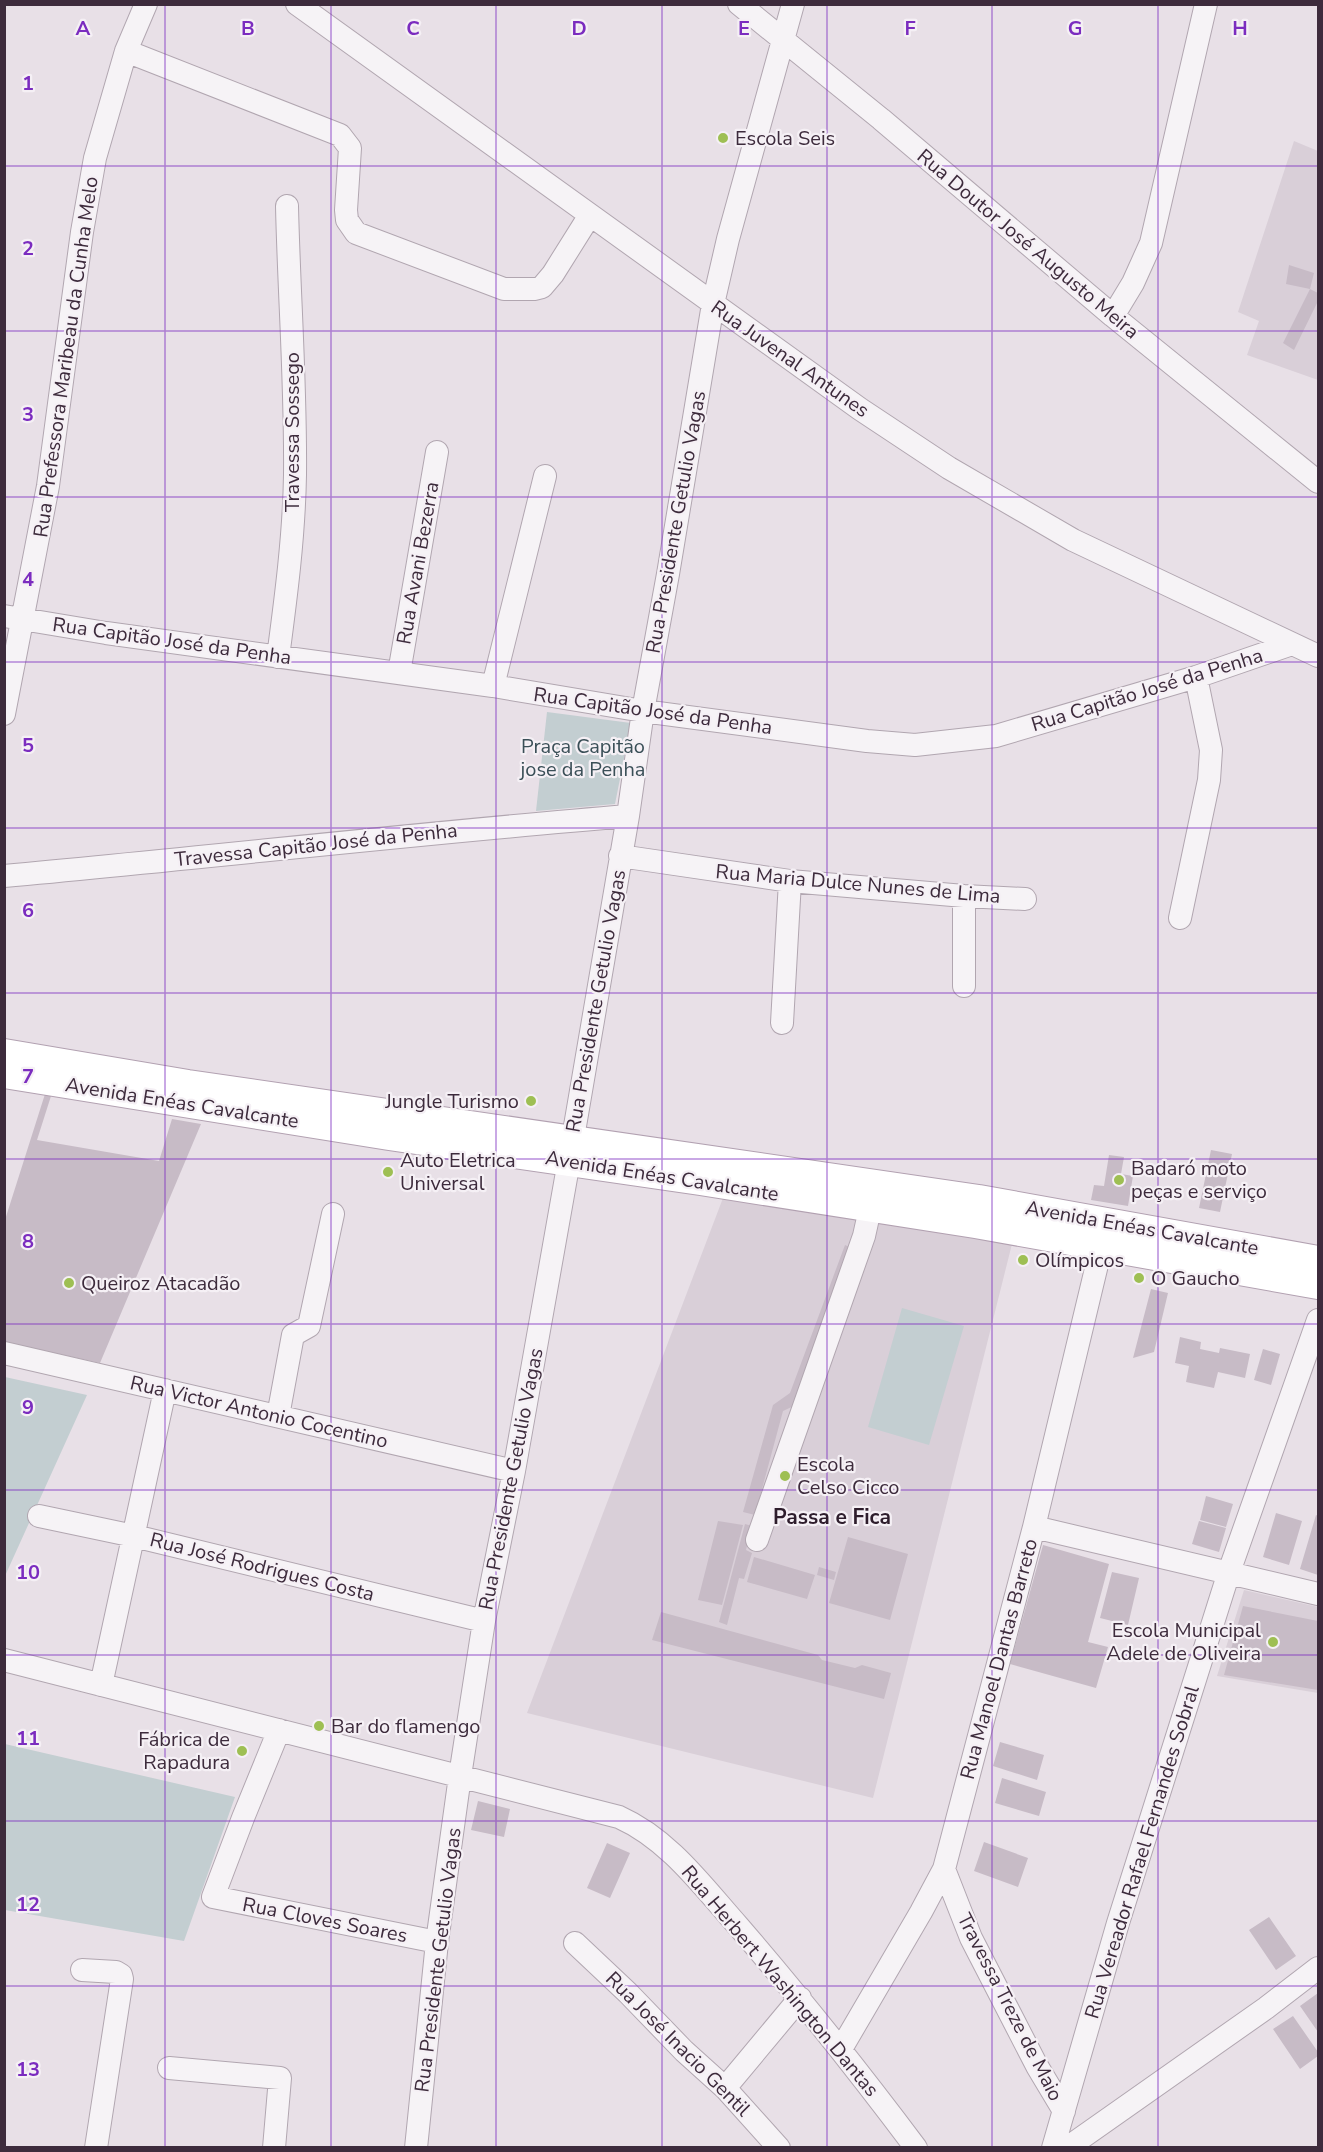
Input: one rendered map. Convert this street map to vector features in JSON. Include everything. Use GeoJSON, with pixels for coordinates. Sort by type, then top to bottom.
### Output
{"type":"FeatureCollection","features":[{"type":"Feature","properties":{"kind":"main road","name":"Avenida Enéas Cavalcante"},"geometry":{"type":"LineString","coordinates":[[4,1053],[58,1072]]}},
{"type":"Feature","properties":{"kind":"main road","name":"Avenida Enéas Cavalcante"},"geometry":{"type":"LineString","coordinates":[[4,1074],[58,1072],[188,1084],[391,1125],[1318,1260]]}},
{"type":"Feature","properties":{"kind":"main road","name":"Avenida Enéas Cavalcante"},"geometry":{"type":"LineString","coordinates":[[702,1169],[870,1209],[977,1211],[1101,1248],[1318,1285]]}},
{"type":"Feature","properties":{"kind":"street","name":"Rua Prefessora Maribeau da Cunha Melo"},"geometry":{"type":"LineString","coordinates":[[4,714],[14,618],[48,486],[82,232],[95,158],[126,51],[146,4]]}},
{"type":"Feature","properties":{"kind":"street","name":"Rua Juvenal Antunes"},"geometry":{"type":"LineString","coordinates":[[297,4],[860,409],[950,468],[1073,540],[1318,656]]}},
{"type":"Feature","properties":{"kind":"street","name":"Rua Doutor José Augusto Meira"},"geometry":{"type":"LineString","coordinates":[[739,4],[881,119],[1113,316],[1318,482]]}},
{"type":"Feature","properties":{"kind":"street","name":"Rua Presidente Getulio Vagas"},"geometry":{"type":"LineString","coordinates":[[416,2148],[437,1942],[484,1621],[514,1471],[571,1150],[628,816],[643,711],[714,304],[728,239],[785,41],[793,4]]}},
{"type":"Feature","properties":{"kind":"street"},"geometry":{"type":"LineString","coordinates":[[1113,316],[1133,283],[1151,243],[1206,4]]}},
{"type":"Feature","properties":{"kind":"street"},"geometry":{"type":"LineString","coordinates":[[126,51],[340,135],[350,148],[345,210],[346,220],[356,233],[504,289],[534,289],[548,282],[590,214]]}},
{"type":"Feature","properties":{"kind":"street","name":"Travessa Sossego"},"geometry":{"type":"LineString","coordinates":[[278,657],[289,567],[295,476],[295,414],[287,206]]}},
{"type":"Feature","properties":{"kind":"street","name":"Rua Avani Bezerra"},"geometry":{"type":"LineString","coordinates":[[399,673],[437,452]]}},
{"type":"Feature","properties":{"kind":"street"},"geometry":{"type":"LineString","coordinates":[[493,686],[545,476]]}},
{"type":"Feature","properties":{"kind":"street","name":"Rua Capitão José da Penha"},"geometry":{"type":"LineString","coordinates":[[14,618],[493,686],[643,711],[867,741],[915,745],[996,736],[1196,677],[1292,644]]}},
{"type":"Feature","properties":{"kind":"street"},"geometry":{"type":"LineString","coordinates":[[1180,918],[1209,780],[1211,750],[1196,677]]}},
{"type":"Feature","properties":{"kind":"street","name":"Travessa Capitão José da Penha"},"geometry":{"type":"LineString","coordinates":[[4,876],[205,858],[477,828],[628,816]]}},
{"type":"Feature","properties":{"kind":"street","name":"Rua Maria Dulce Nunes de Lima"},"geometry":{"type":"LineString","coordinates":[[621,856],[790,881],[1025,899]]}},
{"type":"Feature","properties":{"kind":"street"},"geometry":{"type":"LineString","coordinates":[[782,1023],[790,881]]}},
{"type":"Feature","properties":{"kind":"street"},"geometry":{"type":"LineString","coordinates":[[964,896],[964,986]]}},
{"type":"Feature","properties":{"kind":"street"},"geometry":{"type":"LineString","coordinates":[[757,1540],[864,1236],[870,1209]]}},
{"type":"Feature","properties":{"kind":"street"},"geometry":{"type":"LineString","coordinates":[[278,1416],[293,1335],[309,1326],[333,1214]]}},
{"type":"Feature","properties":{"kind":"street","name":"Rua Manoel Dantas Barreto"},"geometry":{"type":"LineString","coordinates":[[842,2049],[944,1869],[1034,1527],[1101,1248]]}},
{"type":"Feature","properties":{"kind":"street","name":"Rua Vereador Rafael Fernandes Sobral"},"geometry":{"type":"LineString","coordinates":[[1053,2148],[1118,1923],[1229,1572],[1318,1320]]}},
{"type":"Feature","properties":{"kind":"street","name":"Rua Victor Antonio Cocentino"},"geometry":{"type":"LineString","coordinates":[[4,1353],[514,1471]]}},
{"type":"Feature","properties":{"kind":"street"},"geometry":{"type":"LineString","coordinates":[[101,1685],[165,1390]]}},
{"type":"Feature","properties":{"kind":"street","name":"Rua José Rodrigues Costa"},"geometry":{"type":"LineString","coordinates":[[39,1516],[134,1536],[484,1621]]}},
{"type":"Feature","properties":{"kind":"street"},"geometry":{"type":"LineString","coordinates":[[1034,1527],[1318,1594]]}},
{"type":"Feature","properties":{"kind":"street","name":"Rua Herbert Washington Dantas"},"geometry":{"type":"LineString","coordinates":[[4,1660],[619,1817],[636,1825],[668,1849],[690,1872],[800,1998],[842,2049],[916,2148]]}},
{"type":"Feature","properties":{"kind":"street","name":"Rua Cloves Soares"},"geometry":{"type":"LineString","coordinates":[[279,1730],[213,1897],[437,1942]]}},
{"type":"Feature","properties":{"kind":"street","name":"Travessa Treze de Maio"},"geometry":{"type":"LineString","coordinates":[[944,1869],[971,1938],[1037,2066],[1064,2111]]}},
{"type":"Feature","properties":{"kind":"street","name":"Rua José Inacio Gentil"},"geometry":{"type":"LineString","coordinates":[[575,1942],[724,2088],[779,2148]]}},
{"type":"Feature","properties":{"kind":"street"},"geometry":{"type":"LineString","coordinates":[[1067,2148],[1266,2008],[1318,1968]]}},
{"type":"Feature","properties":{"kind":"street"},"geometry":{"type":"LineString","coordinates":[[82,1970],[116,1972],[121,1975],[122,1979],[96,2148]]}},
{"type":"Feature","properties":{"kind":"street"},"geometry":{"type":"LineString","coordinates":[[724,2088],[800,1998]]}},
{"type":"Feature","properties":{"kind":"street"},"geometry":{"type":"LineString","coordinates":[[169,2068],[280,2078],[274,2148]]}},
{"type":"Feature","properties":{"kind":"shaded area"},"geometry":{"type":"Polygon","coordinates":[[[1294,141],[1318,151],[1318,380],[1247,355],[1259,321],[1238,312],[1294,141]]]}},
{"type":"Feature","properties":{"kind":"shaded area","name":"Escola Celso Cicco"},"geometry":{"type":"Polygon","coordinates":[[[723,1198],[1013,1240],[873,1798],[527,1713],[723,1198]]]}},
{"type":"Feature","properties":{"kind":"shaded area","name":"Escola Municipal Adele de Oliveira"},"geometry":{"type":"Polygon","coordinates":[[[1244,1590],[1318,1607],[1318,1693],[1217,1676],[1244,1590]]]}},
{"type":"Feature","properties":{"kind":"green space","name":"Praça Capitão jose da Penha"},"geometry":{"type":"Polygon","coordinates":[[[547,712],[631,723],[615,804],[536,811],[547,712]]]}},
{"type":"Feature","properties":{"kind":"green space"},"geometry":{"type":"Polygon","coordinates":[[[902,1308],[964,1326],[929,1445],[868,1427],[902,1308]]]}},
{"type":"Feature","properties":{"kind":"green space"},"geometry":{"type":"Polygon","coordinates":[[[5,1377],[87,1395],[5,1576],[5,1377]]]}},
{"type":"Feature","properties":{"kind":"green space"},"geometry":{"type":"Polygon","coordinates":[[[5,1744],[235,1797],[184,1941],[5,1910],[5,1744]]]}},
{"type":"Feature","properties":{"kind":"building"},"geometry":{"type":"Polygon","coordinates":[[[1289,265],[1314,273],[1310,289],[1286,284],[1289,265]]]}},
{"type":"Feature","properties":{"kind":"building"},"geometry":{"type":"Polygon","coordinates":[[[1310,289],[1318,293],[1318,301],[1294,350],[1283,343],[1310,289]]]}},
{"type":"Feature","properties":{"kind":"building","name":"Queiroz Atacadão"},"geometry":{"type":"Polygon","coordinates":[[[45,1094],[51,1096],[37,1140],[159,1161],[172,1119],[201,1124],[100,1363],[4,1342],[4,1223],[45,1094]]]}},
{"type":"Feature","properties":{"kind":"building"},"geometry":{"type":"Polygon","coordinates":[[[1211,1150],[1232,1154],[1220,1212],[1199,1208],[1211,1150]]]}},
{"type":"Feature","properties":{"kind":"building","name":"Badaró moto peças e serviço"},"geometry":{"type":"Polygon","coordinates":[[[1109,1155],[1124,1157],[1121,1174],[1133,1176],[1128,1206],[1091,1200],[1094,1185],[1104,1186],[1109,1155]]]}},
{"type":"Feature","properties":{"kind":"building"},"geometry":{"type":"Polygon","coordinates":[[[845,1245],[854,1249],[798,1404],[783,1411],[755,1515],[743,1512],[773,1405],[790,1393],[845,1245]]]}},
{"type":"Feature","properties":{"kind":"building"},"geometry":{"type":"Polygon","coordinates":[[[1151,1289],[1168,1293],[1154,1352],[1133,1358],[1151,1289]]]}},
{"type":"Feature","properties":{"kind":"building"},"geometry":{"type":"Polygon","coordinates":[[[1180,1337],[1201,1342],[1200,1349],[1219,1353],[1220,1348],[1250,1354],[1245,1378],[1218,1372],[1214,1388],[1186,1382],[1189,1366],[1175,1363],[1180,1337]]]}},
{"type":"Feature","properties":{"kind":"building"},"geometry":{"type":"Polygon","coordinates":[[[1263,1349],[1280,1354],[1271,1385],[1254,1380],[1263,1349]]]}},
{"type":"Feature","properties":{"kind":"building"},"geometry":{"type":"Polygon","coordinates":[[[1206,1496],[1233,1504],[1226,1527],[1200,1520],[1206,1496]]]}},
{"type":"Feature","properties":{"kind":"building"},"geometry":{"type":"Polygon","coordinates":[[[1276,1513],[1302,1521],[1289,1565],[1263,1557],[1276,1513]]]}},
{"type":"Feature","properties":{"kind":"building"},"geometry":{"type":"Polygon","coordinates":[[[1316,1515],[1318,1516],[1318,1575],[1300,1569],[1316,1515]]]}},
{"type":"Feature","properties":{"kind":"building"},"geometry":{"type":"Polygon","coordinates":[[[718,1521],[743,1525],[722,1605],[698,1600],[718,1521]]]}},
{"type":"Feature","properties":{"kind":"building"},"geometry":{"type":"Polygon","coordinates":[[[1199,1521],[1226,1528],[1219,1552],[1192,1544],[1199,1521]]]}},
{"type":"Feature","properties":{"kind":"building"},"geometry":{"type":"Polygon","coordinates":[[[745,1524],[752,1526],[746,1550],[752,1553],[744,1579],[739,1578],[727,1625],[719,1622],[745,1524]]]}},
{"type":"Feature","properties":{"kind":"building"},"geometry":{"type":"Polygon","coordinates":[[[848,1537],[908,1554],[890,1620],[829,1603],[848,1537]]]}},
{"type":"Feature","properties":{"kind":"building"},"geometry":{"type":"Polygon","coordinates":[[[1043,1545],[1109,1564],[1088,1642],[1108,1647],[1096,1688],[1010,1664],[1043,1545]]]}},
{"type":"Feature","properties":{"kind":"building"},"geometry":{"type":"Polygon","coordinates":[[[754,1557],[815,1575],[807,1599],[747,1582],[754,1557]]]}},
{"type":"Feature","properties":{"kind":"building"},"geometry":{"type":"Polygon","coordinates":[[[819,1567],[836,1572],[834,1580],[817,1575],[819,1567]]]}},
{"type":"Feature","properties":{"kind":"building"},"geometry":{"type":"Polygon","coordinates":[[[1112,1572],[1139,1578],[1128,1625],[1100,1618],[1112,1572]]]}},
{"type":"Feature","properties":{"kind":"building","name":"Escola Municipal Adele de Oliveira"},"geometry":{"type":"Polygon","coordinates":[[[1243,1606],[1318,1621],[1318,1690],[1224,1675],[1243,1606]]]}},
{"type":"Feature","properties":{"kind":"building"},"geometry":{"type":"Polygon","coordinates":[[[661,1612],[818,1655],[822,1660],[855,1668],[862,1665],[891,1673],[884,1699],[652,1640],[661,1612]]]}},
{"type":"Feature","properties":{"kind":"building"},"geometry":{"type":"Polygon","coordinates":[[[1000,1742],[1044,1755],[1037,1780],[993,1766],[1000,1742]]]}},
{"type":"Feature","properties":{"kind":"building"},"geometry":{"type":"Polygon","coordinates":[[[1002,1778],[1046,1792],[1039,1816],[995,1803],[1002,1778]]]}},
{"type":"Feature","properties":{"kind":"building"},"geometry":{"type":"Polygon","coordinates":[[[478,1801],[510,1809],[504,1837],[471,1830],[478,1801]]]}},
{"type":"Feature","properties":{"kind":"building"},"geometry":{"type":"Polygon","coordinates":[[[984,1842],[1028,1858],[1018,1887],[974,1871],[984,1842]]]}},
{"type":"Feature","properties":{"kind":"building"},"geometry":{"type":"Polygon","coordinates":[[[607,1843],[630,1853],[610,1898],[587,1888],[607,1843]]]}},
{"type":"Feature","properties":{"kind":"building"},"geometry":{"type":"Polygon","coordinates":[[[1269,1917],[1296,1956],[1276,1970],[1249,1930],[1269,1917]]]}},
{"type":"Feature","properties":{"kind":"building"},"geometry":{"type":"Polygon","coordinates":[[[1318,1993],[1318,2032],[1300,2006],[1318,1993]]]}},
{"type":"Feature","properties":{"kind":"building"},"geometry":{"type":"Polygon","coordinates":[[[1293,2016],[1318,2052],[1318,2056],[1300,2069],[1273,2029],[1293,2016]]]}},
{"type":"Feature","properties":{"kind":"place","name":"Escola Seis"},"geometry":{"type":"Point","coordinates":[723,138]}},
{"type":"Feature","properties":{"kind":"place","name":"Jungle Turismo"},"geometry":{"type":"Point","coordinates":[531,1101]}},
{"type":"Feature","properties":{"kind":"place","name":"Auto Eletrica Universal"},"geometry":{"type":"Point","coordinates":[388,1172]}},
{"type":"Feature","properties":{"kind":"place","name":"Badaró moto peças e serviço"},"geometry":{"type":"Point","coordinates":[1119,1180]}},
{"type":"Feature","properties":{"kind":"place","name":"Olímpicos"},"geometry":{"type":"Point","coordinates":[1023,1260]}},
{"type":"Feature","properties":{"kind":"place","name":"O Gaucho"},"geometry":{"type":"Point","coordinates":[1139,1278]}},
{"type":"Feature","properties":{"kind":"place","name":"Queiroz Atacadão"},"geometry":{"type":"Point","coordinates":[69,1283]}},
{"type":"Feature","properties":{"kind":"place","name":"Escola Celso Cicco"},"geometry":{"type":"Point","coordinates":[785,1476]}},
{"type":"Feature","properties":{"kind":"place","name":"Escola Municipal Adele de Oliveira"},"geometry":{"type":"Point","coordinates":[1273,1642]}},
{"type":"Feature","properties":{"kind":"place","name":"Bar do flamengo"},"geometry":{"type":"Point","coordinates":[319,1726]}},
{"type":"Feature","properties":{"kind":"place","name":"Fábrica de Rapadura"},"geometry":{"type":"Point","coordinates":[242,1751]}},
{"type":"Feature","properties":{"kind":"district","name":"Passa e Fica"},"geometry":{"type":"Point","coordinates":[832,1517]}}]}
